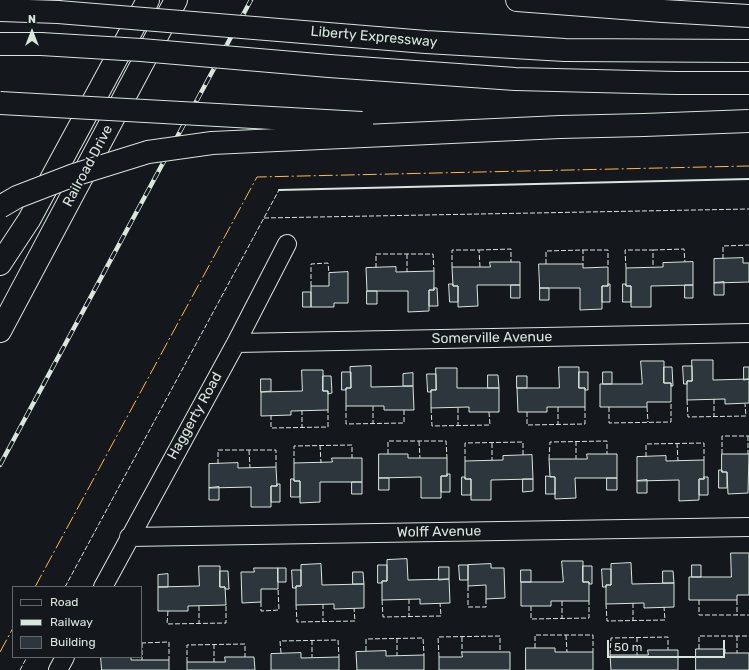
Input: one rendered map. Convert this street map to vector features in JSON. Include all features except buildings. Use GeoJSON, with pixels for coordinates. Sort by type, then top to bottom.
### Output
{"type":"FeatureCollection","features":[{"type":"Feature","properties":{"kind":"main road","name":"Railroad Drive"},"geometry":{"type":"LineString","coordinates":[[0,264],[29,220],[148,0]]}},
{"type":"Feature","properties":{"kind":"main road","name":"Railroad Drive"},"geometry":{"type":"LineString","coordinates":[[0,332],[176,0]]}},
{"type":"Feature","properties":{"kind":"main road"},"geometry":{"type":"LineString","coordinates":[[517,0],[749,16]]}},
{"type":"Feature","properties":{"kind":"main road","name":"Liberty Expressway"},"geometry":{"type":"LineString","coordinates":[[0,10],[58,12],[442,43],[565,50],[749,51]]}},
{"type":"Feature","properties":{"kind":"main road"},"geometry":{"type":"LineString","coordinates":[[0,44],[41,44],[149,50],[344,67],[515,78],[676,83],[749,83]]}},
{"type":"Feature","properties":{"kind":"main road"},"geometry":{"type":"LineString","coordinates":[[0,104],[380,124],[560,127],[644,126],[749,121]]}},
{"type":"Feature","properties":{"kind":"main road"},"geometry":{"type":"LineString","coordinates":[[0,207],[17,197],[74,175],[148,152],[205,144],[305,138],[560,127]]}},
{"type":"Feature","properties":{"kind":"street","name":"Haggerty Road"},"geometry":{"type":"LineString","coordinates":[[104,586],[236,343],[287,244]]}},
{"type":"Feature","properties":{"kind":"street","name":"Somerville Avenue"},"geometry":{"type":"LineString","coordinates":[[236,343],[749,333]]}},
{"type":"Feature","properties":{"kind":"street","name":"Wolff Avenue"},"geometry":{"type":"LineString","coordinates":[[129,537],[749,527]]}},
{"type":"Feature","properties":{"kind":"street"},"geometry":{"type":"LineString","coordinates":[[58,670],[64,658]]}},
{"type":"Feature","properties":{"kind":"railway"},"geometry":{"type":"LineString","coordinates":[[0,465],[251,0]]}},
{"type":"Feature","properties":{"kind":"fence"},"geometry":{"type":"LineString","coordinates":[[66,586],[279,190]]}},
{"type":"Feature","properties":{"kind":"fence"},"geometry":{"type":"LineString","coordinates":[[264,218],[749,209]]}},
{"type":"Feature","properties":{"kind":"fence"},"geometry":{"type":"LineString","coordinates":[[723,259],[723,246],[749,245]]}},
{"type":"Feature","properties":{"kind":"fence"},"geometry":{"type":"LineString","coordinates":[[479,250],[511,249],[511,262]]}},
{"type":"Feature","properties":{"kind":"fence"},"geometry":{"type":"LineString","coordinates":[[653,250],[684,249],[685,262]]}},
{"type":"Feature","properties":{"kind":"fence"},"geometry":{"type":"LineString","coordinates":[[452,267],[452,250],[479,250],[480,267]]}},
{"type":"Feature","properties":{"kind":"fence"},"geometry":{"type":"LineString","coordinates":[[583,250],[608,250],[608,267]]}},
{"type":"Feature","properties":{"kind":"fence"},"geometry":{"type":"LineString","coordinates":[[546,264],[546,251],[583,250],[583,264]]}},
{"type":"Feature","properties":{"kind":"fence"},"geometry":{"type":"LineString","coordinates":[[626,268],[625,250],[653,250],[653,267]]}},
{"type":"Feature","properties":{"kind":"fence"},"geometry":{"type":"LineString","coordinates":[[376,268],[376,254],[433,254],[434,271]]}},
{"type":"Feature","properties":{"kind":"fence"},"geometry":{"type":"LineString","coordinates":[[407,254],[407,272]]}},
{"type":"Feature","properties":{"kind":"fence"},"geometry":{"type":"LineString","coordinates":[[311,286],[311,264],[328,263],[329,273]]}},
{"type":"Feature","properties":{"kind":"fence"},"geometry":{"type":"LineString","coordinates":[[714,399],[714,417]]}},
{"type":"Feature","properties":{"kind":"fence"},"geometry":{"type":"LineString","coordinates":[[687,400],[688,417],[746,416],[745,404]]}},
{"type":"Feature","properties":{"kind":"fence"},"geometry":{"type":"LineString","coordinates":[[609,407],[609,423],[671,422],[671,402]]}},
{"type":"Feature","properties":{"kind":"fence"},"geometry":{"type":"LineString","coordinates":[[346,406],[346,424],[404,423],[404,410]]}},
{"type":"Feature","properties":{"kind":"fence"},"geometry":{"type":"LineString","coordinates":[[373,406],[373,423]]}},
{"type":"Feature","properties":{"kind":"fence"},"geometry":{"type":"LineString","coordinates":[[558,407],[558,424]]}},
{"type":"Feature","properties":{"kind":"fence"},"geometry":{"type":"LineString","coordinates":[[527,412],[527,425],[585,424],[585,407]]}},
{"type":"Feature","properties":{"kind":"fence"},"geometry":{"type":"LineString","coordinates":[[647,407],[648,422]]}},
{"type":"Feature","properties":{"kind":"fence"},"geometry":{"type":"LineString","coordinates":[[431,408],[432,426],[490,425],[489,412]]}},
{"type":"Feature","properties":{"kind":"fence"},"geometry":{"type":"LineString","coordinates":[[458,408],[458,425]]}},
{"type":"Feature","properties":{"kind":"fence"},"geometry":{"type":"LineString","coordinates":[[302,410],[302,428]]}},
{"type":"Feature","properties":{"kind":"fence"},"geometry":{"type":"LineString","coordinates":[[271,415],[271,428],[328,427],[328,410]]}},
{"type":"Feature","properties":{"kind":"fence"},"geometry":{"type":"LineString","coordinates":[[722,454],[722,436],[749,436]]}},
{"type":"Feature","properties":{"kind":"fence"},"geometry":{"type":"LineString","coordinates":[[748,436],[748,454]]}},
{"type":"Feature","properties":{"kind":"fence"},"geometry":{"type":"LineString","coordinates":[[388,454],[388,441],[446,441],[447,458]]}},
{"type":"Feature","properties":{"kind":"fence"},"geometry":{"type":"LineString","coordinates":[[419,441],[420,458]]}},
{"type":"Feature","properties":{"kind":"fence"},"geometry":{"type":"LineString","coordinates":[[576,441],[576,459]]}},
{"type":"Feature","properties":{"kind":"fence"},"geometry":{"type":"LineString","coordinates":[[549,459],[550,442],[607,441],[607,454]]}},
{"type":"Feature","properties":{"kind":"fence"},"geometry":{"type":"LineString","coordinates":[[465,461],[465,443],[523,442],[523,455]]}},
{"type":"Feature","properties":{"kind":"fence"},"geometry":{"type":"LineString","coordinates":[[492,443],[492,460]]}},
{"type":"Feature","properties":{"kind":"fence"},"geometry":{"type":"LineString","coordinates":[[677,443],[678,461]]}},
{"type":"Feature","properties":{"kind":"fence"},"geometry":{"type":"LineString","coordinates":[[646,457],[646,444],[704,443],[704,460]]}},
{"type":"Feature","properties":{"kind":"fence"},"geometry":{"type":"LineString","coordinates":[[320,445],[321,463]]}},
{"type":"Feature","properties":{"kind":"fence"},"geometry":{"type":"LineString","coordinates":[[294,463],[294,446],[352,445],[352,458]]}},
{"type":"Feature","properties":{"kind":"fence"},"geometry":{"type":"LineString","coordinates":[[218,464],[218,450],[276,450],[276,467]]}},
{"type":"Feature","properties":{"kind":"fence"},"geometry":{"type":"LineString","coordinates":[[249,450],[250,468]]}},
{"type":"Feature","properties":{"kind":"fence"},"geometry":{"type":"LineString","coordinates":[[468,586],[468,607],[486,607],[486,599]]}},
{"type":"Feature","properties":{"kind":"fence"},"geometry":{"type":"LineString","coordinates":[[261,602],[261,611],[279,610],[278,589]]}},
{"type":"Feature","properties":{"kind":"fence"},"geometry":{"type":"LineString","coordinates":[[409,599],[409,617]]}},
{"type":"Feature","properties":{"kind":"fence"},"geometry":{"type":"LineString","coordinates":[[382,600],[383,617],[441,616],[440,603]]}},
{"type":"Feature","properties":{"kind":"fence"},"geometry":{"type":"LineString","coordinates":[[699,600],[699,615],[749,615]]}},
{"type":"Feature","properties":{"kind":"fence"},"geometry":{"type":"LineString","coordinates":[[737,600],[737,615]]}},
{"type":"Feature","properties":{"kind":"fence"},"geometry":{"type":"LineString","coordinates":[[562,601],[562,618]]}},
{"type":"Feature","properties":{"kind":"fence"},"geometry":{"type":"LineString","coordinates":[[531,606],[531,619],[589,618],[589,601]]}},
{"type":"Feature","properties":{"kind":"fence"},"geometry":{"type":"LineString","coordinates":[[633,603],[633,621]]}},
{"type":"Feature","properties":{"kind":"fence"},"geometry":{"type":"LineString","coordinates":[[323,604],[323,622]]}},
{"type":"Feature","properties":{"kind":"fence"},"geometry":{"type":"LineString","coordinates":[[606,604],[607,621],[665,620],[664,607]]}},
{"type":"Feature","properties":{"kind":"fence"},"geometry":{"type":"LineString","coordinates":[[168,611],[167,624],[226,623],[226,605]]}},
{"type":"Feature","properties":{"kind":"fence"},"geometry":{"type":"LineString","coordinates":[[296,605],[297,622],[355,621],[354,608]]}},
{"type":"Feature","properties":{"kind":"fence"},"geometry":{"type":"LineString","coordinates":[[199,606],[199,623]]}},
{"type":"Feature","properties":{"kind":"fence"},"geometry":{"type":"LineString","coordinates":[[535,648],[535,635],[593,635],[593,652]]}},
{"type":"Feature","properties":{"kind":"fence"},"geometry":{"type":"LineString","coordinates":[[566,635],[567,652]]}},
{"type":"Feature","properties":{"kind":"fence"},"geometry":{"type":"LineString","coordinates":[[439,657],[438,637],[500,636],[500,652]]}},
{"type":"Feature","properties":{"kind":"fence"},"geometry":{"type":"LineString","coordinates":[[699,649],[699,636],[749,636]]}},
{"type":"Feature","properties":{"kind":"fence"},"geometry":{"type":"LineString","coordinates":[[737,636],[737,653]]}},
{"type":"Feature","properties":{"kind":"fence"},"geometry":{"type":"LineString","coordinates":[[462,637],[462,652]]}},
{"type":"Feature","properties":{"kind":"fence"},"geometry":{"type":"LineString","coordinates":[[637,637],[637,655]]}},
{"type":"Feature","properties":{"kind":"fence"},"geometry":{"type":"LineString","coordinates":[[610,655],[611,638],[668,637],[668,650]]}},
{"type":"Feature","properties":{"kind":"fence"},"geometry":{"type":"LineString","coordinates":[[397,638],[397,656]]}},
{"type":"Feature","properties":{"kind":"fence"},"geometry":{"type":"LineString","coordinates":[[366,651],[366,639],[423,638],[424,655]]}},
{"type":"Feature","properties":{"kind":"fence"},"geometry":{"type":"LineString","coordinates":[[312,640],[312,657]]}},
{"type":"Feature","properties":{"kind":"fence"},"geometry":{"type":"LineString","coordinates":[[281,653],[280,641],[338,640],[339,657]]}},
{"type":"Feature","properties":{"kind":"fence"},"geometry":{"type":"LineString","coordinates":[[142,643],[169,642],[169,660]]}},
{"type":"Feature","properties":{"kind":"fence"},"geometry":{"type":"LineString","coordinates":[[142,643],[142,660]]}},
{"type":"Feature","properties":{"kind":"fence"},"geometry":{"type":"LineString","coordinates":[[214,644],[214,662]]}},
{"type":"Feature","properties":{"kind":"fence"},"geometry":{"type":"LineString","coordinates":[[187,662],[187,645],[245,644],[245,657]]}},
{"type":"Feature","properties":{"kind":"fence"},"geometry":{"type":"LineString","coordinates":[[20,670],[26,658]]}},
{"type":"Feature","properties":{"kind":"wall"},"geometry":{"type":"LineString","coordinates":[[279,190],[749,179]]}},
{"type":"Feature","properties":{"kind":"power"},"geometry":{"type":"LineString","coordinates":[[36,586],[257,177],[749,166]]}},
{"type":"Feature","properties":{"kind":"power"},"geometry":{"type":"LineString","coordinates":[[0,652],[12,630]]}}]}
